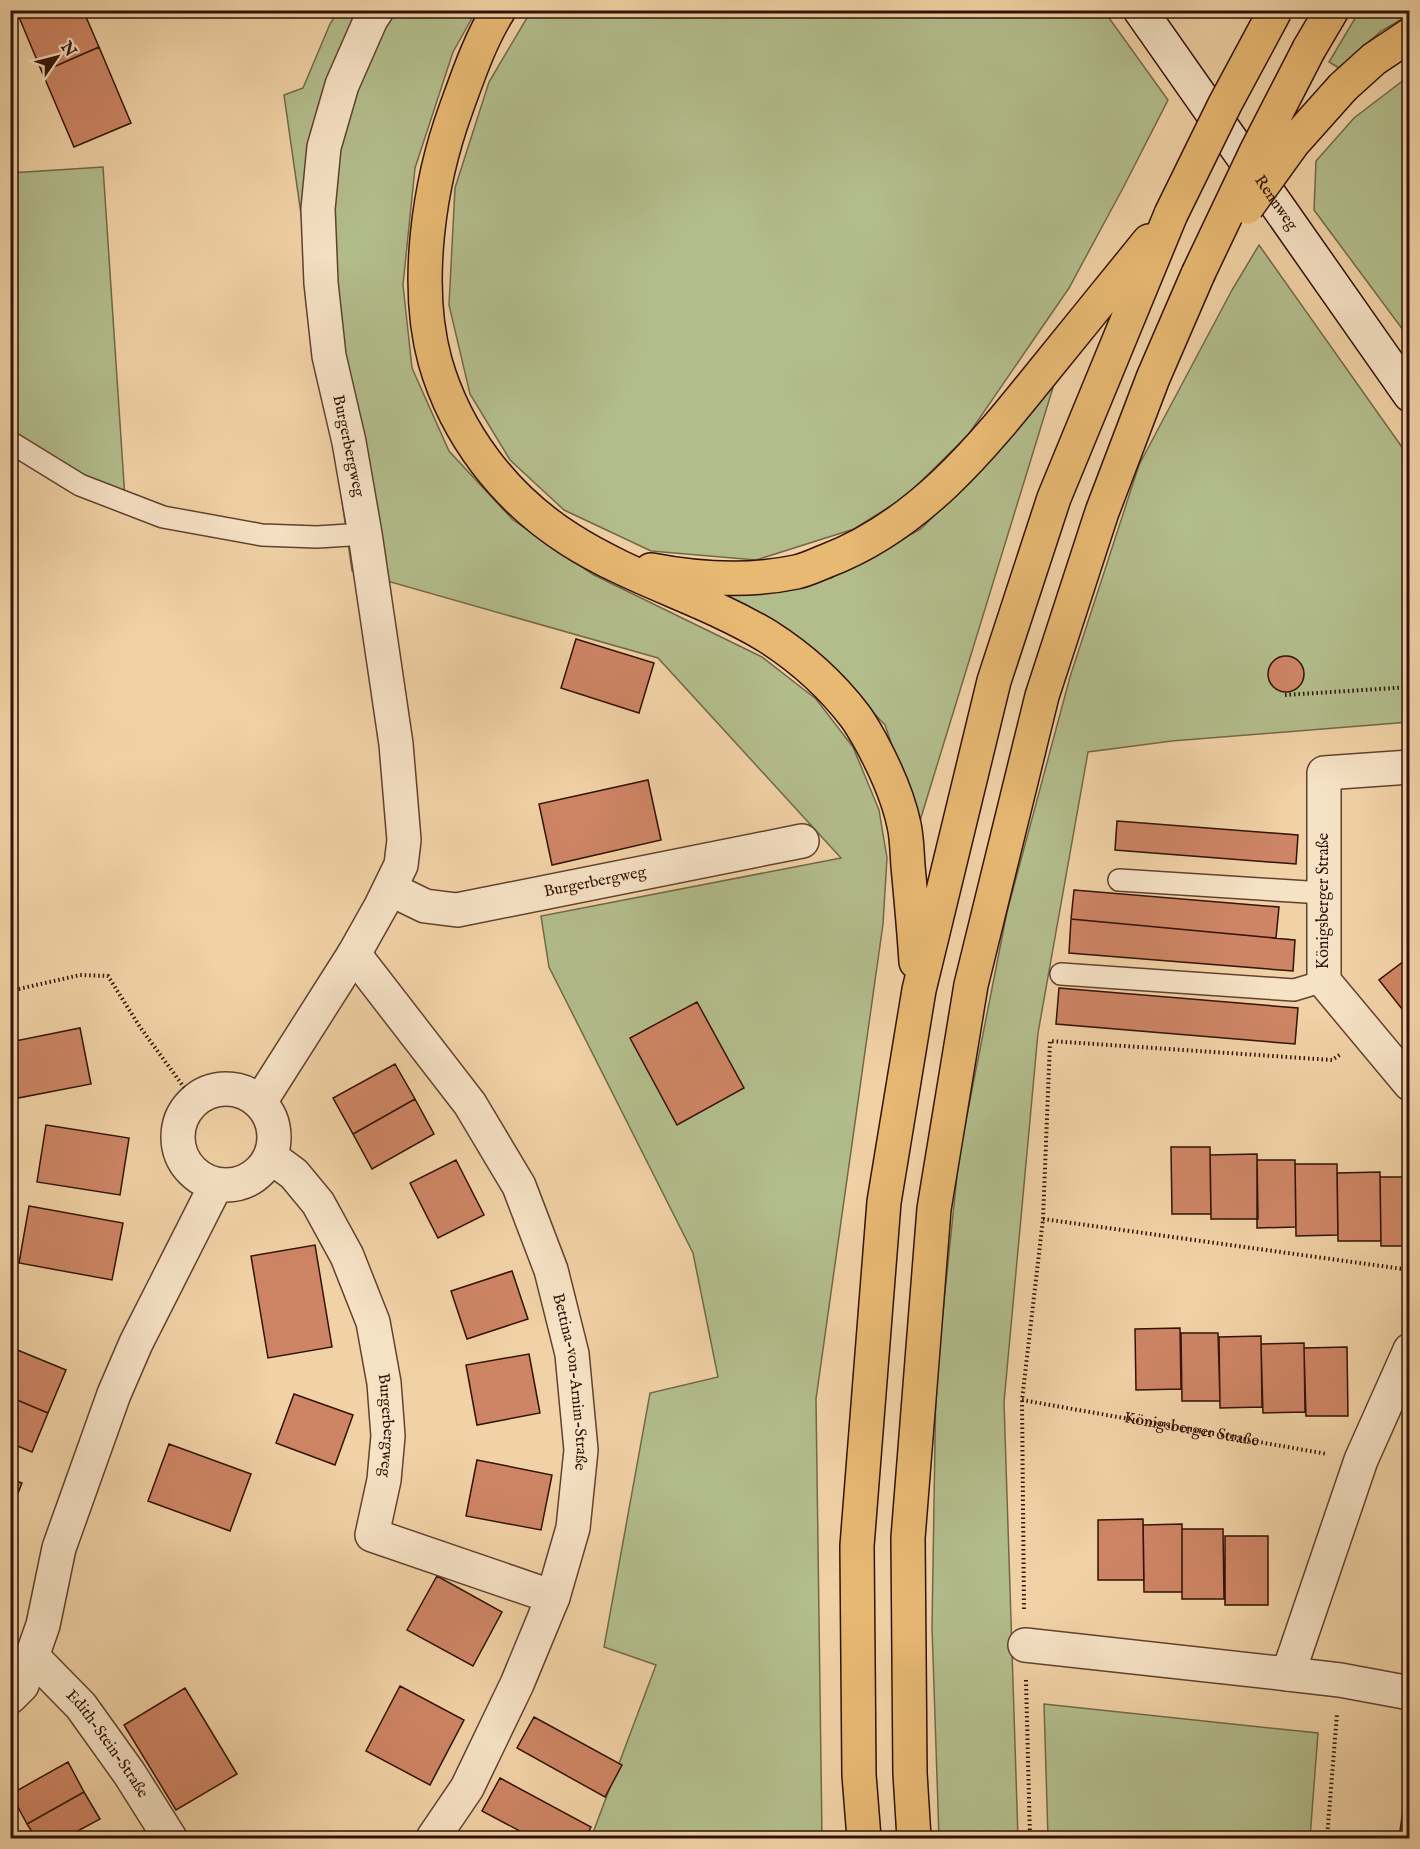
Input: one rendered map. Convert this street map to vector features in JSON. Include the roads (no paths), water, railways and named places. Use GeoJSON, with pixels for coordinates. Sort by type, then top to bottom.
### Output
{"type":"FeatureCollection","features":[{"type":"Feature","properties":{"kind":"highway"},"geometry":{"type":"LineString","coordinates":[[499,10],[468,75],[435,180],[428,233],[426,279],[428,322],[435,361],[466,433],[510,493],[568,539],[603,559],[729,616],[768,637],[801,661],[828,685],[857,718],[880,758],[895,794],[904,826],[919,990]]}},
{"type":"Feature","properties":{"kind":"highway"},"geometry":{"type":"LineString","coordinates":[[864,1839],[859,1775],[857,1546],[884,1202],[919,990],[994,681],[1054,498],[1171,214],[1225,104],[1275,10]]}},
{"type":"Feature","properties":{"kind":"highway"},"geometry":{"type":"LineString","coordinates":[[914,1839],[910,1773],[908,1538],[934,1209],[971,984],[1049,674],[1102,512],[1153,378],[1198,274],[1256,152],[1332,10]]}},
{"type":"Feature","properties":{"kind":"highway"},"geometry":{"type":"LineString","coordinates":[[1198,274],[1293,143],[1343,87],[1374,58],[1410,35]]}},
{"type":"Feature","properties":{"kind":"highway"},"geometry":{"type":"LineString","coordinates":[[603,559],[654,571],[706,577],[753,578],[798,572],[842,555],[882,534],[921,505],[990,437],[1171,214]]}},
{"type":"Feature","properties":{"kind":"street","name":"Burgerbergweg"},"geometry":{"type":"LineString","coordinates":[[260,1102],[354,954],[390,889],[401,865],[404,840],[396,744],[365,534],[349,442],[329,356],[321,283],[318,209],[324,147],[342,85],[377,10]]}},
{"type":"Feature","properties":{"kind":"street","name":"Rennweg"},"geometry":{"type":"LineString","coordinates":[[1140,10],[1410,395]]}},
{"type":"Feature","properties":{"kind":"street","name":"Königsberger Straße"},"geometry":{"type":"LineString","coordinates":[[1410,767],[1324,773],[1323,893],[1324,981],[1410,1084]]}},
{"type":"Feature","properties":{"kind":"street","name":"Burgerbergweg"},"geometry":{"type":"LineString","coordinates":[[390,889],[425,906],[457,910],[802,842]]}},
{"type":"Feature","properties":{"kind":"street","name":"Bettina-von-Arnim-Straße"},"geometry":{"type":"LineString","coordinates":[[354,954],[470,1104],[519,1186],[551,1270],[572,1354],[580,1450],[573,1528],[553,1597],[518,1684],[467,1788],[433,1839]]}},
{"type":"Feature","properties":{"kind":"street"},"geometry":{"type":"LineString","coordinates":[[227,1088],[244,1092],[260,1102],[271,1118],[275,1137],[271,1156],[264,1168],[249,1180],[229,1186],[216,1185],[201,1179],[190,1170],[177,1142],[184,1113],[194,1101],[209,1092],[227,1088]]}},
{"type":"Feature","properties":{"kind":"street","name":"Burgerbergweg"},"geometry":{"type":"LineString","coordinates":[[271,1156],[294,1174],[318,1203],[347,1256],[373,1322],[384,1383],[388,1436],[384,1480],[372,1535],[553,1597]]}},
{"type":"Feature","properties":{"kind":"street"},"geometry":{"type":"LineString","coordinates":[[10,1697],[22,1685],[43,1625],[59,1548],[114,1394],[136,1343],[216,1185]]}},
{"type":"Feature","properties":{"kind":"street"},"geometry":{"type":"LineString","coordinates":[[1288,1674],[1361,1460],[1410,1350]]}},
{"type":"Feature","properties":{"kind":"street"},"geometry":{"type":"LineString","coordinates":[[1025,1645],[1340,1680],[1410,1693]]}},
{"type":"Feature","properties":{"kind":"street","name":"Edith-Stein-Straße"},"geometry":{"type":"LineString","coordinates":[[32,1656],[81,1706],[129,1773],[170,1839]]}},
{"type":"Feature","properties":{"kind":"lane"},"geometry":{"type":"LineString","coordinates":[[10,442],[80,485],[163,517],[262,535],[317,537],[365,534]]}},
{"type":"Feature","properties":{"kind":"lane"},"geometry":{"type":"LineString","coordinates":[[1119,880],[1323,893]]}},
{"type":"Feature","properties":{"kind":"lane"},"geometry":{"type":"LineString","coordinates":[[1061,974],[1294,990],[1324,981]]}}]}
